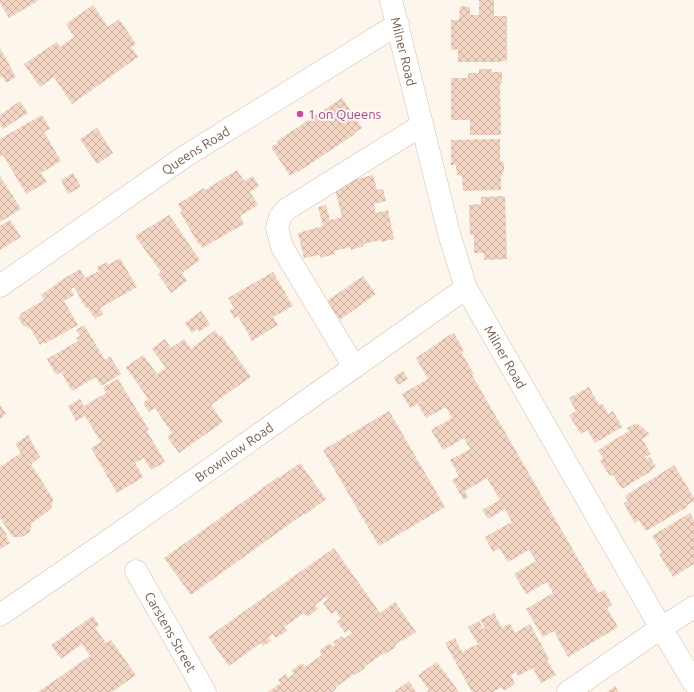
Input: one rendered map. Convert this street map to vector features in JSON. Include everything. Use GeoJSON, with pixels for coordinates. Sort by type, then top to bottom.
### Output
{"type":"FeatureCollection","features":[{"type":"Feature","properties":{"kind":"street","name":"Milner Road"},"geometry":{"type":"LineString","coordinates":[[391,0],[450,237],[466,288],[694,683]]}},
{"type":"Feature","properties":{"kind":"street","name":"Queens Road"},"geometry":{"type":"LineString","coordinates":[[0,286],[184,157],[398,24]]}},
{"type":"Feature","properties":{"kind":"street"},"geometry":{"type":"LineString","coordinates":[[354,367],[282,247],[277,228],[280,217],[287,209],[422,125]]}},
{"type":"Feature","properties":{"kind":"street","name":"Brownlow Road"},"geometry":{"type":"LineString","coordinates":[[0,615],[118,534],[466,288]]}},
{"type":"Feature","properties":{"kind":"street","name":"Carstens Street"},"geometry":{"type":"LineString","coordinates":[[136,571],[205,692]]}},
{"type":"Feature","properties":{"kind":"street"},"geometry":{"type":"LineString","coordinates":[[568,692],[694,607]]}},
{"type":"Feature","properties":{"kind":"building"},"geometry":{"type":"Polygon","coordinates":[[[0,0],[39,0],[9,18],[0,3],[0,0]]]}},
{"type":"Feature","properties":{"kind":"building"},"geometry":{"type":"Polygon","coordinates":[[[479,0],[494,0],[494,16],[507,16],[507,61],[458,62],[458,49],[451,50],[451,20],[459,20],[460,6],[470,7],[470,15],[479,15],[479,0]]]}},
{"type":"Feature","properties":{"kind":"building"},"geometry":{"type":"Polygon","coordinates":[[[93,5],[108,27],[119,19],[136,44],[131,47],[138,57],[72,104],[54,77],[40,87],[24,64],[57,42],[60,47],[74,37],[66,24],[93,5]]]}},
{"type":"Feature","properties":{"kind":"building"},"geometry":{"type":"Polygon","coordinates":[[[0,48],[16,77],[6,83],[3,77],[0,78],[0,48]]]}},
{"type":"Feature","properties":{"kind":"building"},"geometry":{"type":"Polygon","coordinates":[[[479,69],[492,69],[492,72],[502,72],[502,83],[500,83],[501,135],[470,135],[470,120],[451,120],[451,78],[468,78],[468,73],[479,73],[479,69]]]}},
{"type":"Feature","properties":{"kind":"building"},"geometry":{"type":"Polygon","coordinates":[[[342,98],[362,128],[290,176],[271,147],[278,143],[277,141],[342,98]]]}},
{"type":"Feature","properties":{"kind":"building"},"geometry":{"type":"Polygon","coordinates":[[[20,101],[28,113],[3,129],[0,124],[0,115],[20,101]]]}},
{"type":"Feature","properties":{"kind":"building"},"geometry":{"type":"Polygon","coordinates":[[[42,115],[50,129],[44,132],[61,161],[41,173],[47,182],[26,194],[3,155],[0,157],[0,139],[42,115]]]}},
{"type":"Feature","properties":{"kind":"building"},"geometry":{"type":"Polygon","coordinates":[[[97,128],[113,153],[97,164],[80,139],[97,128]]]}},
{"type":"Feature","properties":{"kind":"building"},"geometry":{"type":"Polygon","coordinates":[[[500,139],[500,157],[501,161],[504,163],[504,171],[501,177],[501,190],[463,191],[462,176],[457,175],[456,165],[451,165],[451,140],[500,139]]]}},
{"type":"Feature","properties":{"kind":"building"},"geometry":{"type":"Polygon","coordinates":[[[237,170],[244,181],[253,176],[259,186],[250,192],[258,205],[240,216],[244,224],[202,248],[180,212],[182,211],[178,204],[204,188],[205,190],[237,170]]]}},
{"type":"Feature","properties":{"kind":"building"},"geometry":{"type":"Polygon","coordinates":[[[73,173],[81,187],[68,194],[61,180],[73,173]]]}},
{"type":"Feature","properties":{"kind":"building"},"geometry":{"type":"Polygon","coordinates":[[[373,175],[377,190],[383,189],[386,201],[374,204],[376,213],[388,210],[394,239],[381,242],[380,240],[363,244],[364,246],[351,250],[351,247],[334,251],[335,254],[321,258],[320,255],[304,258],[298,233],[323,226],[318,207],[326,205],[330,220],[342,217],[334,185],[373,175]]]}},
{"type":"Feature","properties":{"kind":"building"},"geometry":{"type":"Polygon","coordinates":[[[0,176],[21,209],[0,222],[0,176]]]}},
{"type":"Feature","properties":{"kind":"building"},"geometry":{"type":"Polygon","coordinates":[[[505,196],[507,259],[484,260],[484,253],[474,253],[474,235],[470,235],[469,205],[481,204],[481,197],[505,196]]]}},
{"type":"Feature","properties":{"kind":"building"},"geometry":{"type":"Polygon","coordinates":[[[169,215],[200,260],[182,273],[187,281],[171,293],[158,274],[161,272],[135,236],[169,215]]]}},
{"type":"Feature","properties":{"kind":"building"},"geometry":{"type":"Polygon","coordinates":[[[10,220],[21,237],[0,250],[0,226],[10,220]]]}},
{"type":"Feature","properties":{"kind":"building"},"geometry":{"type":"Polygon","coordinates":[[[120,258],[137,287],[100,308],[103,314],[95,319],[88,308],[86,308],[74,287],[71,289],[74,295],[64,301],[78,325],[44,344],[43,342],[40,345],[30,328],[28,329],[27,325],[24,327],[18,318],[21,316],[20,314],[44,300],[41,295],[80,269],[85,278],[99,271],[97,267],[107,262],[108,265],[120,258]]]}},
{"type":"Feature","properties":{"kind":"building"},"geometry":{"type":"Polygon","coordinates":[[[273,272],[293,306],[273,317],[278,325],[252,341],[238,316],[234,318],[230,310],[234,308],[228,298],[273,272]]]}},
{"type":"Feature","properties":{"kind":"building"},"geometry":{"type":"Polygon","coordinates":[[[363,276],[376,294],[340,320],[327,301],[363,276]]]}},
{"type":"Feature","properties":{"kind":"building"},"geometry":{"type":"Polygon","coordinates":[[[201,311],[210,324],[199,332],[197,329],[192,333],[185,323],[201,311]]]}},
{"type":"Feature","properties":{"kind":"building"},"geometry":{"type":"Polygon","coordinates":[[[84,325],[105,360],[110,356],[121,374],[101,386],[96,377],[72,391],[61,372],[56,375],[47,359],[78,341],[76,338],[80,336],[76,330],[84,325]]]}},
{"type":"Feature","properties":{"kind":"building"},"geometry":{"type":"Polygon","coordinates":[[[215,330],[219,336],[221,335],[251,377],[211,405],[223,422],[179,453],[167,437],[172,433],[155,408],[149,412],[143,403],[148,399],[126,367],[143,355],[157,374],[166,368],[152,349],[165,339],[171,348],[184,339],[191,349],[215,330]]]}},
{"type":"Feature","properties":{"kind":"building"},"geometry":{"type":"Polygon","coordinates":[[[454,333],[464,351],[461,352],[474,374],[472,375],[595,588],[599,593],[604,590],[612,605],[607,608],[618,627],[568,657],[554,631],[543,637],[526,609],[553,593],[547,582],[526,594],[514,574],[536,561],[529,550],[508,562],[499,548],[493,552],[485,537],[512,522],[505,509],[488,519],[482,510],[500,500],[487,478],[465,491],[468,497],[464,500],[452,480],[459,476],[450,460],[470,449],[464,438],[443,450],[431,430],[452,418],[446,407],[426,418],[418,405],[426,400],[410,408],[402,394],[428,379],[416,358],[454,333]]]}},
{"type":"Feature","properties":{"kind":"building"},"geometry":{"type":"Polygon","coordinates":[[[403,371],[408,379],[398,385],[394,377],[403,371]]]}},
{"type":"Feature","properties":{"kind":"building"},"geometry":{"type":"Polygon","coordinates":[[[118,379],[149,430],[147,431],[165,462],[151,470],[144,458],[135,463],[143,477],[117,493],[91,448],[101,442],[85,416],[76,421],[68,406],[80,399],[84,406],[106,393],[103,387],[118,379]]]}},
{"type":"Feature","properties":{"kind":"building"},"geometry":{"type":"Polygon","coordinates":[[[589,387],[599,405],[602,403],[608,414],[613,411],[622,427],[595,443],[587,430],[581,434],[569,415],[576,411],[569,398],[589,387]]]}},
{"type":"Feature","properties":{"kind":"building"},"geometry":{"type":"Polygon","coordinates":[[[0,405],[6,414],[0,419],[0,405]]]}},
{"type":"Feature","properties":{"kind":"building"},"geometry":{"type":"Polygon","coordinates":[[[389,411],[445,507],[379,546],[323,450],[389,411]]]}},
{"type":"Feature","properties":{"kind":"building"},"geometry":{"type":"Polygon","coordinates":[[[634,424],[638,424],[650,434],[642,439],[651,454],[645,457],[646,459],[650,457],[656,467],[622,489],[613,475],[610,476],[600,461],[603,459],[598,450],[629,431],[627,428],[634,424]]]}},
{"type":"Feature","properties":{"kind":"building"},"geometry":{"type":"Polygon","coordinates":[[[28,435],[40,457],[31,464],[53,499],[51,509],[32,523],[30,532],[22,537],[13,537],[0,518],[0,467],[21,453],[15,444],[28,435]]]}},
{"type":"Feature","properties":{"kind":"building"},"geometry":{"type":"Polygon","coordinates":[[[300,463],[326,499],[191,595],[164,558],[300,463]]]}},
{"type":"Feature","properties":{"kind":"building"},"geometry":{"type":"Polygon","coordinates":[[[674,465],[694,498],[694,501],[686,506],[687,507],[646,531],[639,520],[635,523],[627,510],[624,503],[628,501],[625,496],[674,465]]]}},
{"type":"Feature","properties":{"kind":"building"},"geometry":{"type":"Polygon","coordinates":[[[690,513],[694,520],[694,564],[673,577],[659,554],[662,552],[652,536],[690,513]]]}},
{"type":"Feature","properties":{"kind":"building"},"geometry":{"type":"Polygon","coordinates":[[[0,525],[7,535],[6,536],[10,543],[0,549],[0,525]]]}},
{"type":"Feature","properties":{"kind":"building"},"geometry":{"type":"Polygon","coordinates":[[[334,548],[380,613],[395,602],[416,632],[402,641],[401,640],[395,645],[396,647],[385,654],[384,653],[355,675],[354,674],[336,687],[337,688],[332,692],[268,692],[281,683],[278,680],[286,674],[288,678],[294,674],[291,671],[302,663],[305,667],[322,655],[319,651],[330,643],[333,647],[335,645],[333,642],[342,636],[344,639],[352,633],[350,630],[345,633],[337,622],[341,619],[336,611],[331,614],[323,603],[328,599],[326,597],[315,605],[318,609],[307,617],[304,613],[284,627],[287,631],[276,638],[273,634],[268,638],[271,641],[263,646],[261,643],[229,666],[208,637],[334,548]]]}},
{"type":"Feature","properties":{"kind":"building"},"geometry":{"type":"Polygon","coordinates":[[[494,613],[502,628],[510,623],[515,633],[530,624],[549,659],[547,660],[556,675],[541,683],[533,668],[518,676],[516,672],[511,675],[515,684],[504,691],[502,687],[493,692],[472,692],[445,643],[455,638],[462,652],[478,644],[468,627],[479,621],[483,629],[485,628],[480,620],[494,613]]]}},
{"type":"Feature","properties":{"kind":"building"},"geometry":{"type":"Polygon","coordinates":[[[93,616],[99,625],[95,628],[106,643],[111,640],[136,675],[112,692],[38,692],[90,656],[82,644],[61,659],[51,645],[93,616]]]}},
{"type":"Feature","properties":{"kind":"building"},"geometry":{"type":"Polygon","coordinates":[[[437,662],[459,692],[427,692],[429,690],[418,675],[437,662]]]}},
{"type":"Feature","properties":{"kind":"building"},"geometry":{"type":"Polygon","coordinates":[[[409,681],[416,692],[394,692],[409,681]]]}},
{"type":"Feature","properties":{"kind":"building"},"geometry":{"type":"Polygon","coordinates":[[[615,686],[619,692],[607,692],[615,686]]]}},
{"type":"Feature","properties":{"kind":"place","name":"1 on Queens"},"geometry":{"type":"Point","coordinates":[300,114]}}]}
